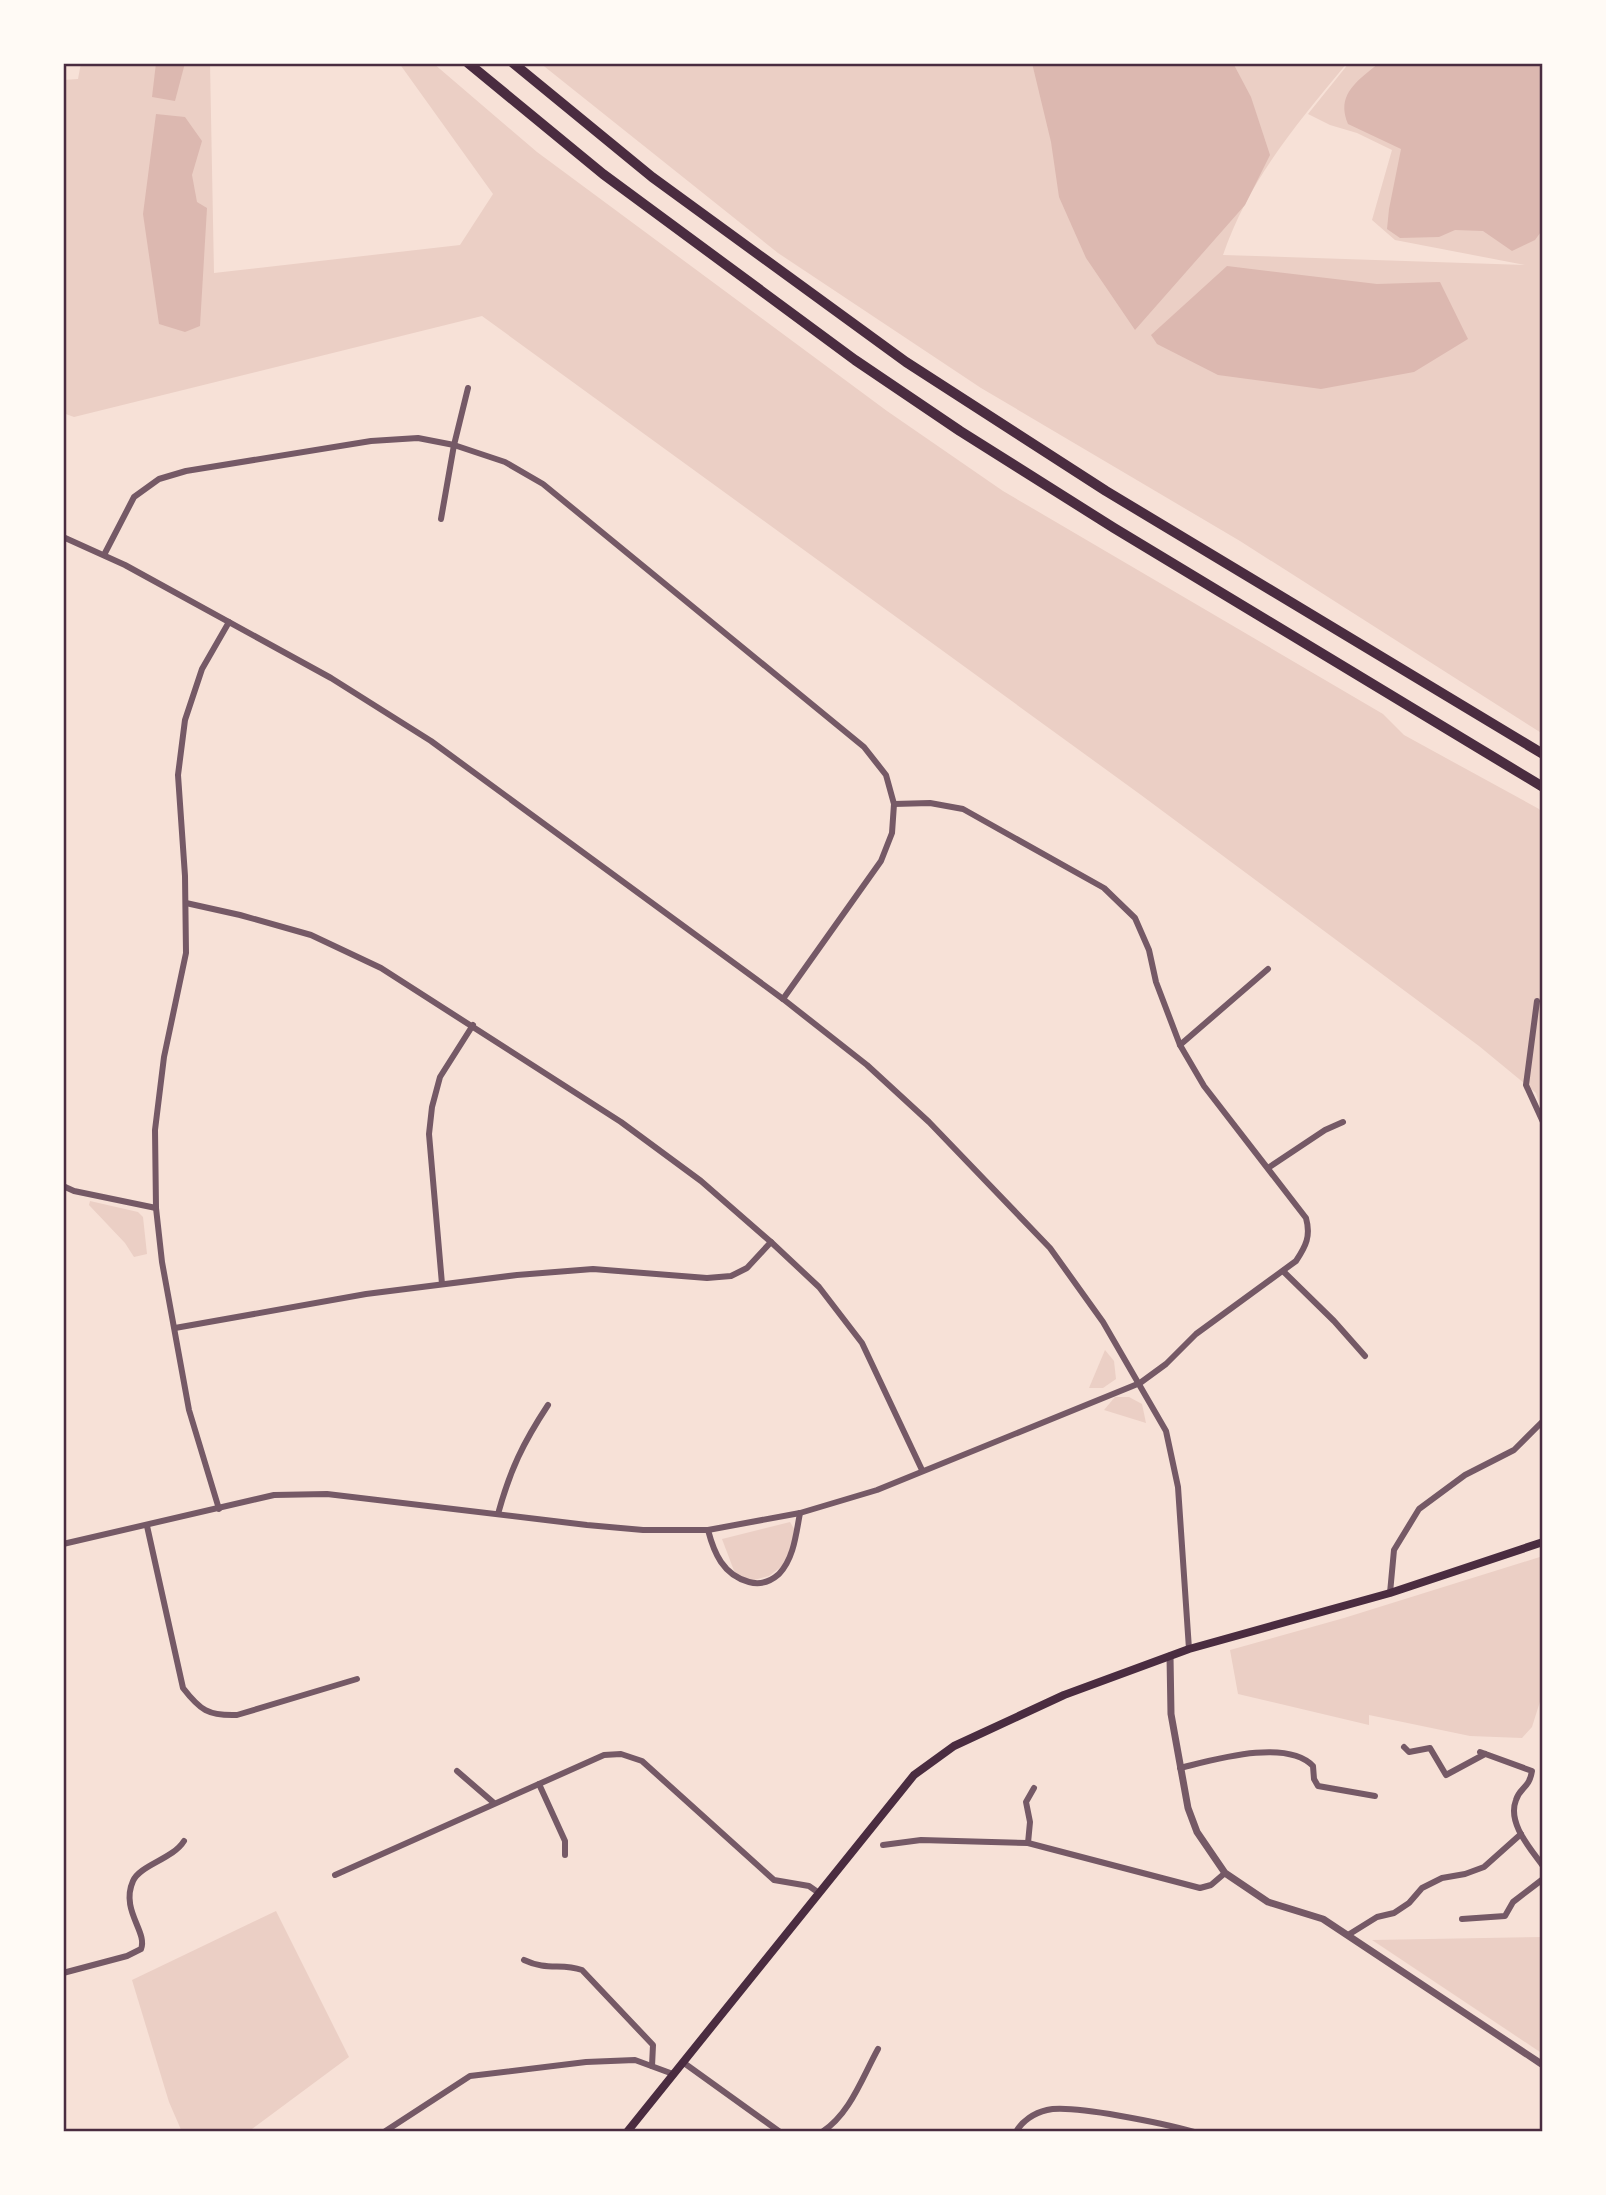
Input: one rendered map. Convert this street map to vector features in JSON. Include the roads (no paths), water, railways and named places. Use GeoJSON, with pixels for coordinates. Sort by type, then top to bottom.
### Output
{"type":"FeatureCollection","features":[{"type":"Feature","properties":{"kind":"highway"},"geometry":{"type":"LineString","coordinates":[[468,63],[663,220],[865,367],[960,431],[1114,528],[1543,787]]}},
{"type":"Feature","properties":{"kind":"highway"},"geometry":{"type":"LineString","coordinates":[[513,63],[652,177],[906,362],[1106,491],[1543,754]]}},
{"type":"Feature","properties":{"kind":"main road"},"geometry":{"type":"LineString","coordinates":[[627,2132],[914,1774],[954,1746],[1064,1695],[1189,1649],[1390,1593],[1543,1542]]}},
{"type":"Feature","properties":{"kind":"street"},"geometry":{"type":"LineString","coordinates":[[442,519],[454,445],[468,388]]}},
{"type":"Feature","properties":{"kind":"street"},"geometry":{"type":"LineString","coordinates":[[104,555],[134,497],[159,479],[186,471],[372,441],[418,438],[454,445],[505,462],[543,484],[864,747],[886,775],[894,804],[892,833],[881,861],[783,999]]}},
{"type":"Feature","properties":{"kind":"street"},"geometry":{"type":"LineString","coordinates":[[63,537],[104,555],[331,678],[431,741],[783,999],[866,1065],[929,1122],[1049,1248],[1103,1322],[1166,1431],[1178,1487],[1189,1649]]}},
{"type":"Feature","properties":{"kind":"street"},"geometry":{"type":"LineString","coordinates":[[219,1509],[189,1410],[162,1262],[156,1208],[155,1130],[164,1057],[186,953],[186,903],[178,775],[185,720],[202,669],[229,622]]}},
{"type":"Feature","properties":{"kind":"street"},"geometry":{"type":"LineString","coordinates":[[63,1544],[274,1495],[327,1494],[643,1530],[708,1530],[800,1513],[877,1490],[1140,1383],[1166,1364],[1196,1334],[1296,1261],[1306,1246],[1310,1230],[1306,1217],[1204,1086],[1180,1045],[1156,982],[1149,950],[1135,918],[1104,888],[963,809],[930,803],[894,804]]}},
{"type":"Feature","properties":{"kind":"street"},"geometry":{"type":"LineString","coordinates":[[186,903],[311,935],[381,968],[621,1122],[701,1181],[819,1287],[862,1343],[922,1470]]}},
{"type":"Feature","properties":{"kind":"street"},"geometry":{"type":"LineString","coordinates":[[1180,1045],[1268,969]]}},
{"type":"Feature","properties":{"kind":"street"},"geometry":{"type":"LineString","coordinates":[[1537,1001],[1526,1086],[1543,1122]]}},
{"type":"Feature","properties":{"kind":"street"},"geometry":{"type":"LineString","coordinates":[[442,1284],[429,1134],[432,1107],[440,1077],[473,1025]]}},
{"type":"Feature","properties":{"kind":"street"},"geometry":{"type":"LineString","coordinates":[[1268,1168],[1325,1130],[1343,1122]]}},
{"type":"Feature","properties":{"kind":"street"},"geometry":{"type":"LineString","coordinates":[[63,1185],[74,1191],[156,1208]]}},
{"type":"Feature","properties":{"kind":"street"},"geometry":{"type":"LineString","coordinates":[[175,1328],[366,1294],[593,1269],[707,1278],[731,1276],[747,1268],[771,1242]]}},
{"type":"Feature","properties":{"kind":"street"},"geometry":{"type":"LineString","coordinates":[[1283,1271],[1365,1356]]}},
{"type":"Feature","properties":{"kind":"street"},"geometry":{"type":"LineString","coordinates":[[498,1514],[508,1477],[519,1453],[548,1405]]}},
{"type":"Feature","properties":{"kind":"street"},"geometry":{"type":"LineString","coordinates":[[1390,1593],[1394,1550],[1419,1509],[1465,1475],[1514,1450],[1543,1421]]}},
{"type":"Feature","properties":{"kind":"street"},"geometry":{"type":"LineString","coordinates":[[708,1530],[713,1549],[728,1573],[758,1584],[769,1581],[788,1561],[800,1513]]}},
{"type":"Feature","properties":{"kind":"street"},"geometry":{"type":"LineString","coordinates":[[147,1526],[183,1688],[197,1706],[217,1716],[236,1715],[357,1679]]}},
{"type":"Feature","properties":{"kind":"street"},"geometry":{"type":"LineString","coordinates":[[1170,1656],[1171,1714],[1188,1808],[1197,1832],[1225,1873],[1268,1902],[1323,1919],[1543,2065]]}},
{"type":"Feature","properties":{"kind":"street"},"geometry":{"type":"LineString","coordinates":[[1404,1747],[1409,1752],[1430,1748],[1446,1775],[1482,1753],[1532,1771],[1530,1784],[1516,1798],[1514,1812],[1521,1834],[1543,1866]]}},
{"type":"Feature","properties":{"kind":"street"},"geometry":{"type":"LineString","coordinates":[[1180,1768],[1262,1752],[1284,1754],[1307,1759],[1313,1766],[1314,1779],[1318,1786],[1375,1796]]}},
{"type":"Feature","properties":{"kind":"street"},"geometry":{"type":"LineString","coordinates":[[335,1875],[604,1755],[621,1754],[642,1761],[774,1880],[809,1886],[819,1893]]}},
{"type":"Feature","properties":{"kind":"street"},"geometry":{"type":"LineString","coordinates":[[457,1771],[494,1803]]}},
{"type":"Feature","properties":{"kind":"street"},"geometry":{"type":"LineString","coordinates":[[539,1784],[565,1841],[565,1855]]}},
{"type":"Feature","properties":{"kind":"street"},"geometry":{"type":"LineString","coordinates":[[1028,1843],[1030,1822],[1026,1802],[1034,1788]]}},
{"type":"Feature","properties":{"kind":"street"},"geometry":{"type":"LineString","coordinates":[[1349,1935],[1377,1917],[1394,1913],[1409,1903],[1422,1888],[1442,1878],[1484,1867],[1521,1834]]}},
{"type":"Feature","properties":{"kind":"street"},"geometry":{"type":"LineString","coordinates":[[883,1845],[921,1840],[1028,1843],[1200,1888],[1211,1885],[1225,1873]]}},
{"type":"Feature","properties":{"kind":"street"},"geometry":{"type":"LineString","coordinates":[[63,1973],[127,1956],[141,1949],[143,1939],[129,1906],[128,1897],[132,1882],[136,1875],[175,1851],[184,1841]]}},
{"type":"Feature","properties":{"kind":"street"},"geometry":{"type":"LineString","coordinates":[[1462,1919],[1505,1916],[1513,1902],[1543,1879]]}},
{"type":"Feature","properties":{"kind":"street"},"geometry":{"type":"LineString","coordinates":[[524,1960],[538,1966],[582,1970],[653,2045],[652,2066]]}},
{"type":"Feature","properties":{"kind":"street"},"geometry":{"type":"LineString","coordinates":[[822,2132],[834,2124],[854,2096],[878,2049]]}},
{"type":"Feature","properties":{"kind":"street"},"geometry":{"type":"LineString","coordinates":[[384,2132],[470,2076],[635,2060],[673,2074]]}},
{"type":"Feature","properties":{"kind":"street"},"geometry":{"type":"LineString","coordinates":[[684,2063],[780,2132]]}},
{"type":"Feature","properties":{"kind":"street"},"geometry":{"type":"LineString","coordinates":[[1016,2132],[1030,2117],[1050,2109],[1095,2113],[1194,2132]]}}]}
